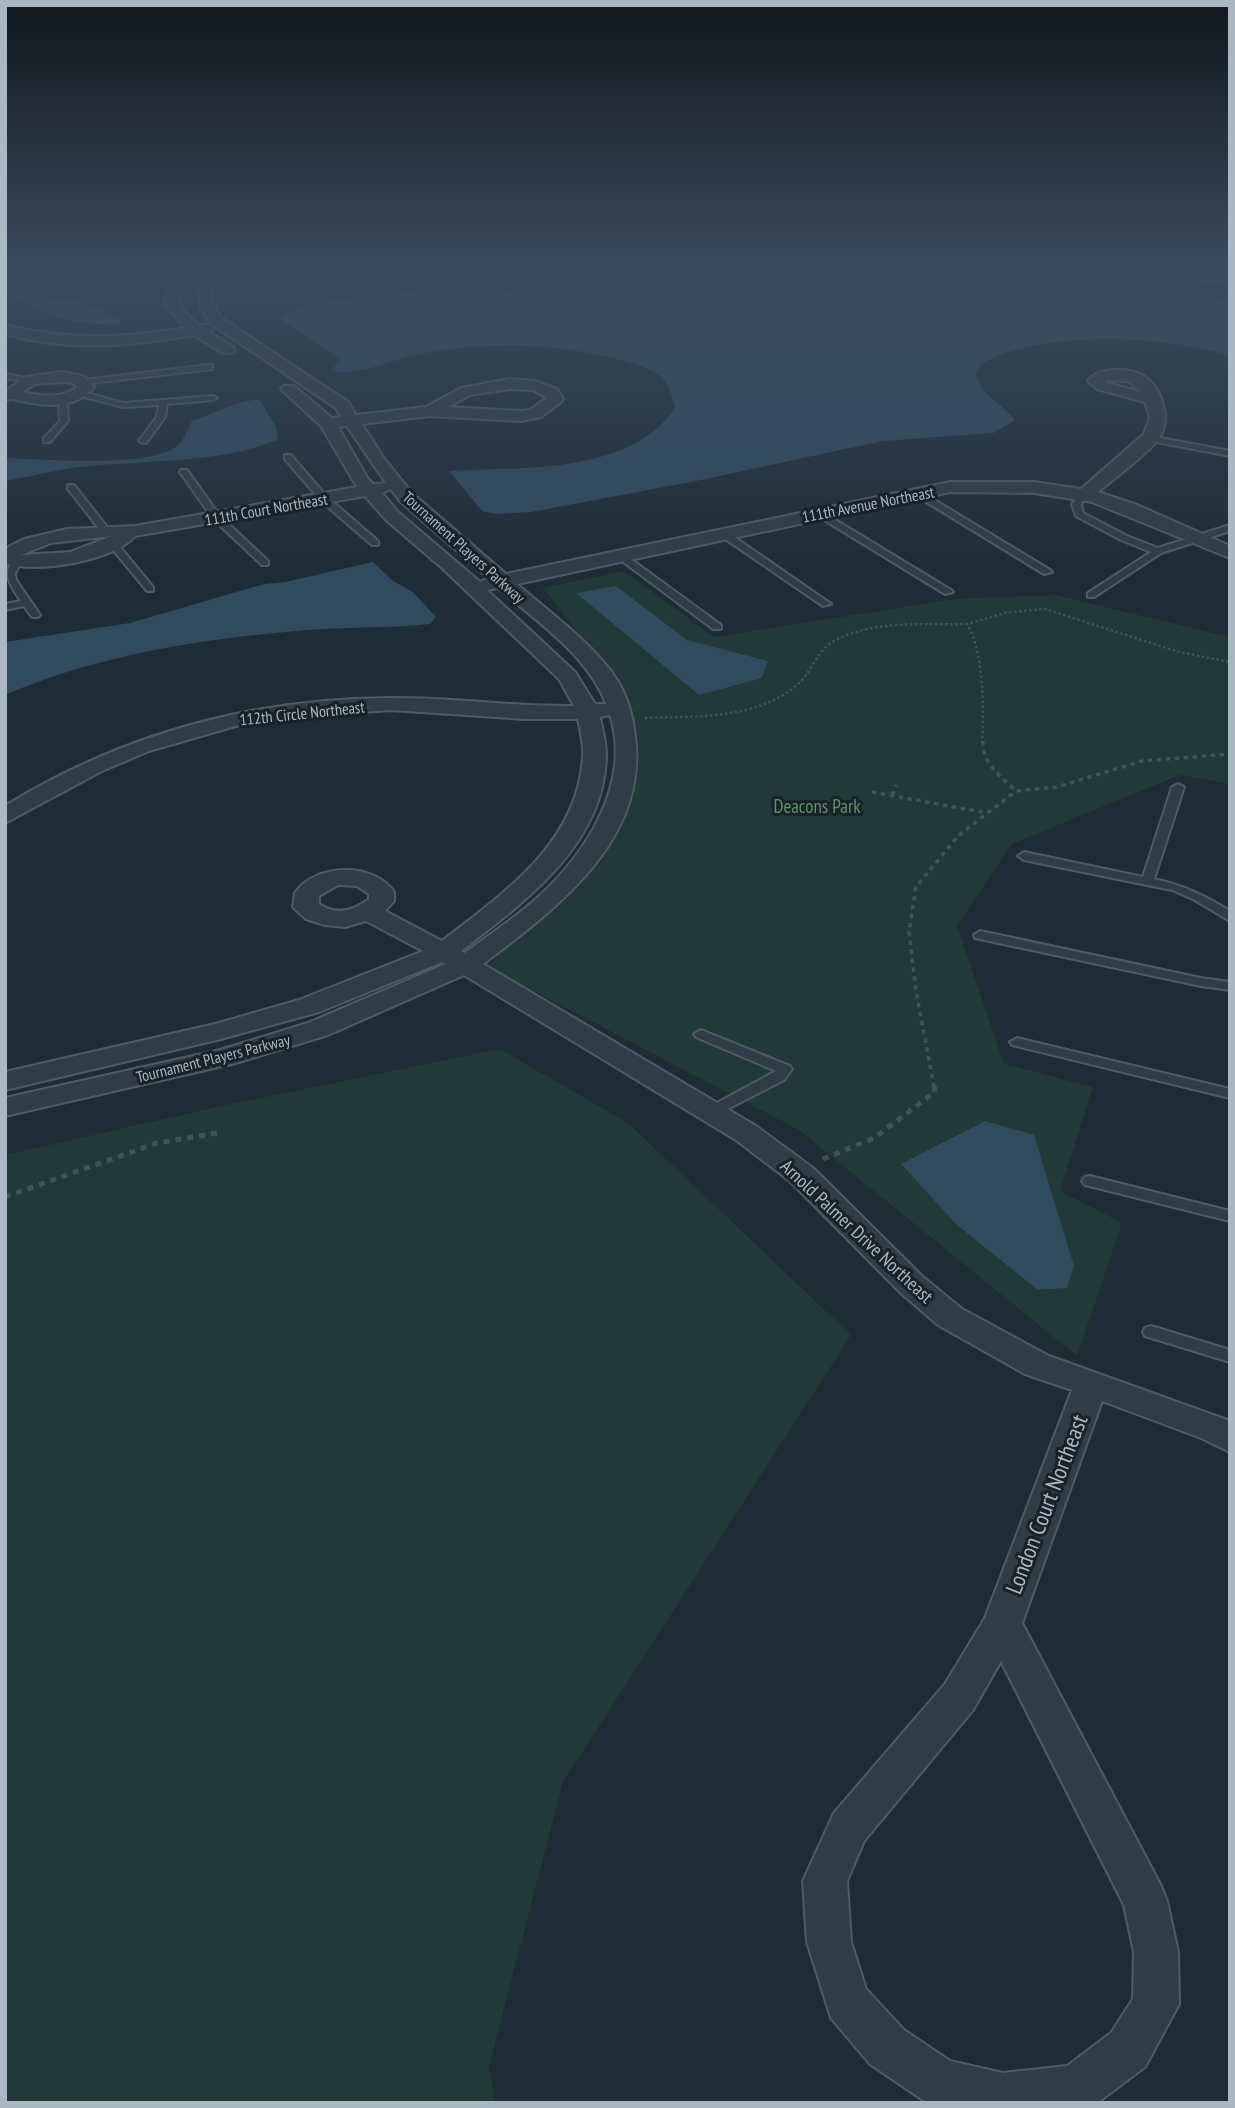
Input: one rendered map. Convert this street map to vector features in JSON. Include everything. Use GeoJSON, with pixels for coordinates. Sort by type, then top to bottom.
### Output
{"type":"FeatureCollection","features":[{"type":"Feature","properties":{"kind":"street"},"geometry":{"type":"LineString","coordinates":[[68,368],[62,377],[31,380],[19,385],[11,397],[32,400],[75,391]]}},
{"type":"Feature","properties":{"kind":"street","name":"Tournament Players Parkway"},"geometry":{"type":"LineString","coordinates":[[5,1081],[246,1024],[455,958],[550,863],[578,822],[591,785],[595,753],[588,712],[568,676],[475,587],[392,516],[344,454],[328,423],[301,397],[258,368]]}},
{"type":"Feature","properties":{"kind":"street","name":"Tournament Players Parkway"},"geometry":{"type":"LineString","coordinates":[[5,1107],[226,1057],[318,1030],[455,958],[546,904],[588,857],[608,825],[624,784],[626,752],[621,713],[608,682],[572,642],[397,486],[378,463],[342,405],[288,368]]}},
{"type":"Feature","properties":{"kind":"street"},"geometry":{"type":"LineString","coordinates":[[62,377],[75,391]]}},
{"type":"Feature","properties":{"kind":"street"},"geometry":{"type":"LineString","coordinates":[[328,423],[430,411],[521,416],[535,414],[555,399],[552,392],[535,386],[510,384],[466,391],[430,411]]}},
{"type":"Feature","properties":{"kind":"street"},"geometry":{"type":"LineString","coordinates":[[1084,495],[1149,438],[1158,417],[1152,399]]}},
{"type":"Feature","properties":{"kind":"street","name":"111th Avenue Northeast"},"geometry":{"type":"LineString","coordinates":[[475,587],[918,493],[950,487],[993,485],[1022,486],[1084,495],[1116,503],[1230,552]]}},
{"type":"Feature","properties":{"kind":"street","name":"111th Court Northeast"},"geometry":{"type":"LineString","coordinates":[[108,536],[397,486]]}},
{"type":"Feature","properties":{"kind":"street"},"geometry":{"type":"LineString","coordinates":[[10,555],[57,558],[108,536]]}},
{"type":"Feature","properties":{"kind":"street","name":"112th Circle Northeast"},"geometry":{"type":"LineString","coordinates":[[5,816],[58,782],[128,751],[202,727],[250,717],[319,708],[389,704],[504,713],[621,713]]}},
{"type":"Feature","properties":{"kind":"street","name":"Arnold Palmer Drive Northeast"},"geometry":{"type":"LineString","coordinates":[[370,913],[455,958],[746,1133],[802,1175],[912,1285],[950,1317],[1037,1365],[1167,1410],[1230,1438]]}},
{"type":"Feature","properties":{"kind":"street","name":"London Court Northeast"},"geometry":{"type":"LineString","coordinates":[[1002,1624],[1145,1901],[1156,1952],[1156,2004],[1128,2050],[1076,2089],[1003,2098],[940,2083],[887,2047],[847,2002],[829,1942],[825,1881],[849,1827],[959,1697],[1002,1624],[1091,1384]]}},
{"type":"Feature","properties":{"kind":"lane"},"geometry":{"type":"LineString","coordinates":[[75,391],[201,368]]}},
{"type":"Feature","properties":{"kind":"lane"},"geometry":{"type":"LineString","coordinates":[[5,376],[31,380]]}},
{"type":"Feature","properties":{"kind":"lane"},"geometry":{"type":"LineString","coordinates":[[75,391],[124,405],[213,398]]}},
{"type":"Feature","properties":{"kind":"lane"},"geometry":{"type":"LineString","coordinates":[[47,440],[64,421],[75,391]]}},
{"type":"Feature","properties":{"kind":"lane"},"geometry":{"type":"LineString","coordinates":[[143,441],[161,417],[163,404]]}},
{"type":"Feature","properties":{"kind":"lane"},"geometry":{"type":"LineString","coordinates":[[1149,438],[1230,454]]}},
{"type":"Feature","properties":{"kind":"lane"},"geometry":{"type":"LineString","coordinates":[[288,457],[324,499],[375,543]]}},
{"type":"Feature","properties":{"kind":"lane"},"geometry":{"type":"LineString","coordinates":[[184,471],[216,517],[265,563]]}},
{"type":"Feature","properties":{"kind":"lane"},"geometry":{"type":"LineString","coordinates":[[71,486],[150,589]]}},
{"type":"Feature","properties":{"kind":"lane"},"geometry":{"type":"LineString","coordinates":[[918,493],[1047,572]]}},
{"type":"Feature","properties":{"kind":"lane"},"geometry":{"type":"LineString","coordinates":[[1084,495],[1076,504],[1079,514],[1124,538],[1158,551]]}},
{"type":"Feature","properties":{"kind":"lane"},"geometry":{"type":"LineString","coordinates":[[819,513],[948,592]]}},
{"type":"Feature","properties":{"kind":"lane"},"geometry":{"type":"LineString","coordinates":[[1091,595],[1158,551],[1230,528]]}},
{"type":"Feature","properties":{"kind":"lane"},"geometry":{"type":"LineString","coordinates":[[724,534],[826,604]]}},
{"type":"Feature","properties":{"kind":"lane"},"geometry":{"type":"LineString","coordinates":[[10,555],[11,580],[35,615]]}},
{"type":"Feature","properties":{"kind":"lane"},"geometry":{"type":"LineString","coordinates":[[621,556],[716,627]]}},
{"type":"Feature","properties":{"kind":"lane"},"geometry":{"type":"LineString","coordinates":[[5,607],[26,603]]}},
{"type":"Feature","properties":{"kind":"lane"},"geometry":{"type":"LineString","coordinates":[[1147,881],[1178,787]]}},
{"type":"Feature","properties":{"kind":"lane"},"geometry":{"type":"LineString","coordinates":[[1024,856],[1175,887],[1196,896],[1230,917]]}},
{"type":"Feature","properties":{"kind":"lane"},"geometry":{"type":"LineString","coordinates":[[980,935],[1230,986]]}},
{"type":"Feature","properties":{"kind":"lane"},"geometry":{"type":"LineString","coordinates":[[701,1034],[785,1069],[779,1077],[711,1112]]}},
{"type":"Feature","properties":{"kind":"lane"},"geometry":{"type":"LineString","coordinates":[[1017,1042],[1230,1094]]}},
{"type":"Feature","properties":{"kind":"lane"},"geometry":{"type":"LineString","coordinates":[[1090,1181],[1230,1216]]}},
{"type":"Feature","properties":{"kind":"lane"},"geometry":{"type":"LineString","coordinates":[[1151,1332],[1230,1356]]}},
{"type":"Feature","properties":{"kind":"path"},"geometry":{"type":"LineString","coordinates":[[621,713],[727,713],[749,708],[779,697],[799,684],[825,645],[842,637],[923,625],[967,624],[1005,613],[1045,609],[1179,652],[1230,662]]}},
{"type":"Feature","properties":{"kind":"path"},"geometry":{"type":"LineString","coordinates":[[967,624],[975,638],[984,717],[982,751],[995,771],[1016,791]]}},
{"type":"Feature","properties":{"kind":"path"},"geometry":{"type":"LineString","coordinates":[[824,1159],[874,1138],[935,1092],[916,991],[909,932],[916,887],[958,836],[1016,791],[1057,787],[1142,761],[1230,754]]}},
{"type":"Feature","properties":{"kind":"path"},"geometry":{"type":"LineString","coordinates":[[892,796],[896,785]]}},
{"type":"Feature","properties":{"kind":"path"},"geometry":{"type":"LineString","coordinates":[[872,792],[988,813]]}},
{"type":"Feature","properties":{"kind":"path"},"geometry":{"type":"LineString","coordinates":[[5,1196],[157,1143],[217,1133]]}},
{"type":"Feature","properties":{"kind":"green space","name":"Deacons Park"},"geometry":{"type":"Polygon","coordinates":[[[624,571],[714,637],[954,599],[1055,595],[1230,637],[1230,784],[1180,775],[1012,844],[957,926],[1004,1064],[1093,1087],[1060,1191],[1122,1223],[1077,1356],[799,1130],[499,973],[490,964],[563,902],[581,883],[614,838],[626,813],[638,760],[635,733],[626,706],[598,660],[543,588],[624,571]]]}},
{"type":"Feature","properties":{"kind":"green space"},"geometry":{"type":"Polygon","coordinates":[[[500,1049],[628,1123],[851,1335],[563,1782],[489,2066],[496,2103],[5,2103],[5,1155],[235,1103],[500,1049]]]}},
{"type":"Feature","properties":{"kind":"water"},"geometry":{"type":"Polygon","coordinates":[[[333,368],[368,368],[341,372],[331,370],[333,368]]]}},
{"type":"Feature","properties":{"kind":"water"},"geometry":{"type":"Polygon","coordinates":[[[647,368],[979,368],[976,375],[980,384],[1015,420],[993,433],[883,441],[691,482],[531,512],[496,514],[482,511],[449,471],[572,463],[631,446],[655,430],[675,408],[665,382],[647,368]]]}},
{"type":"Feature","properties":{"kind":"water"},"geometry":{"type":"Polygon","coordinates":[[[259,399],[276,427],[278,439],[256,447],[181,460],[80,467],[5,481],[5,458],[96,461],[145,457],[179,445],[192,421],[238,403],[259,399]]]}},
{"type":"Feature","properties":{"kind":"water"},"geometry":{"type":"Polygon","coordinates":[[[373,562],[393,581],[413,592],[436,617],[430,624],[323,629],[202,642],[121,657],[43,680],[5,695],[5,642],[130,623],[264,584],[285,582],[373,562]]]}},
{"type":"Feature","properties":{"kind":"water"},"geometry":{"type":"Polygon","coordinates":[[[616,586],[687,640],[768,661],[762,678],[699,695],[576,593],[616,586]]]}},
{"type":"Feature","properties":{"kind":"water"},"geometry":{"type":"Polygon","coordinates":[[[985,1121],[1034,1135],[1074,1266],[1067,1288],[1038,1290],[957,1225],[901,1164],[985,1121]]]}}]}
